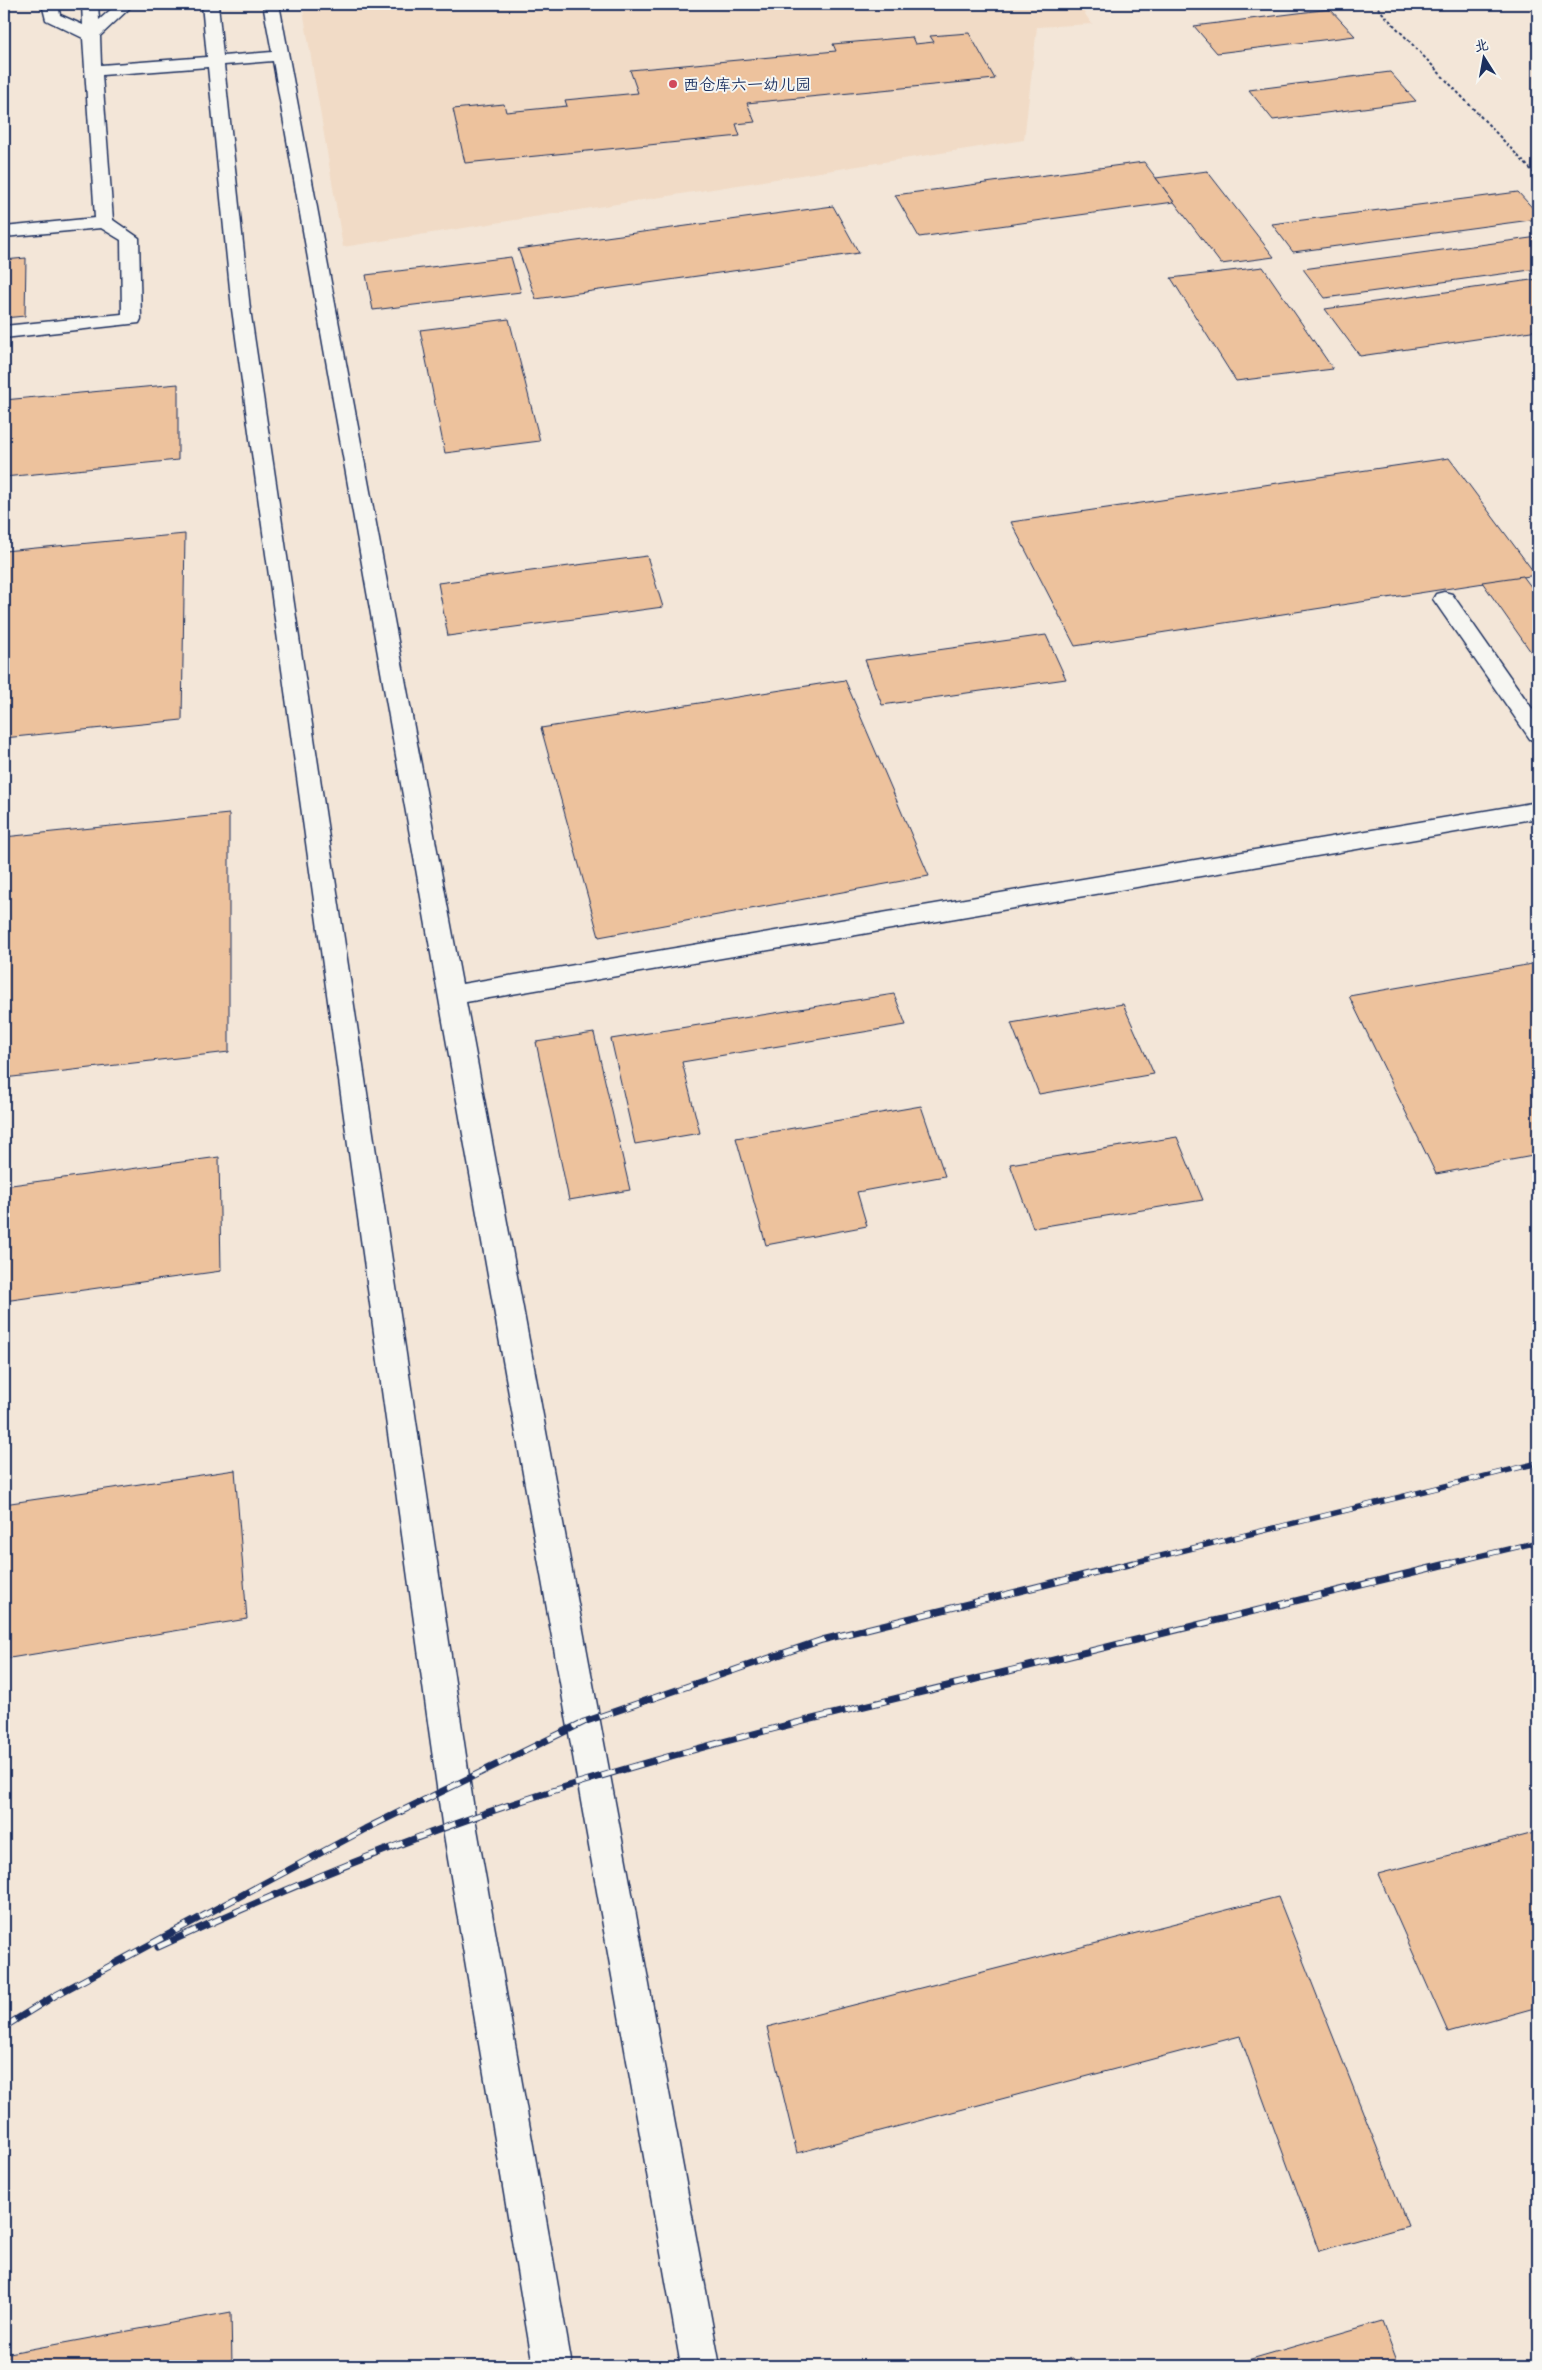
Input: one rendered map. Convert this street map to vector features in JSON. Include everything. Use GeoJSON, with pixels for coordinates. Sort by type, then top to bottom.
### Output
{"type":"FeatureCollection","features":[{"type":"Feature","properties":{"kind":"street"},"geometry":{"type":"LineString","coordinates":[[50,4],[52,17],[91,35]]}},
{"type":"Feature","properties":{"kind":"street"},"geometry":{"type":"LineString","coordinates":[[90,4],[104,222]]}},
{"type":"Feature","properties":{"kind":"street"},"geometry":{"type":"LineString","coordinates":[[91,35],[126,4]]}},
{"type":"Feature","properties":{"kind":"street"},"geometry":{"type":"LineString","coordinates":[[210,4],[241,309],[458,1824],[553,2366]]}},
{"type":"Feature","properties":{"kind":"street"},"geometry":{"type":"LineString","coordinates":[[271,4],[701,2366]]}},
{"type":"Feature","properties":{"kind":"street"},"geometry":{"type":"LineString","coordinates":[[93,70],[280,56]]}},
{"type":"Feature","properties":{"kind":"street"},"geometry":{"type":"LineString","coordinates":[[4,232],[104,222],[130,238],[132,319],[4,332]]}},
{"type":"Feature","properties":{"kind":"street"},"geometry":{"type":"LineString","coordinates":[[1444,600],[1538,734]]}},
{"type":"Feature","properties":{"kind":"street"},"geometry":{"type":"LineString","coordinates":[[451,995],[1538,810]]}},
{"type":"Feature","properties":{"kind":"path"},"geometry":{"type":"LineString","coordinates":[[1374,4],[1538,177]]}},
{"type":"Feature","properties":{"kind":"shaded area","name":"西仓库六一幼儿园"},"geometry":{"type":"Polygon","coordinates":[[[302,4],[1078,4],[1092,24],[1037,27],[1024,140],[343,247],[302,4]]]}},
{"type":"Feature","properties":{"kind":"building"},"geometry":{"type":"Polygon","coordinates":[[[1330,9],[1355,36],[1217,53],[1194,26],[1330,9]]]}},
{"type":"Feature","properties":{"kind":"building"},"geometry":{"type":"Polygon","coordinates":[[[969,33],[995,79],[747,103],[755,122],[736,124],[740,136],[465,163],[453,109],[504,104],[506,112],[567,106],[565,100],[638,93],[630,70],[836,51],[833,44],[912,37],[915,44],[934,42],[930,36],[969,33]]]}},
{"type":"Feature","properties":{"kind":"building"},"geometry":{"type":"Polygon","coordinates":[[[1390,72],[1416,101],[1273,120],[1249,90],[1390,72]]]}},
{"type":"Feature","properties":{"kind":"building"},"geometry":{"type":"Polygon","coordinates":[[[1144,162],[1174,202],[919,237],[895,195],[1144,162]]]}},
{"type":"Feature","properties":{"kind":"building"},"geometry":{"type":"Polygon","coordinates":[[[1207,171],[1274,257],[1221,264],[1156,178],[1207,171]]]}},
{"type":"Feature","properties":{"kind":"building"},"geometry":{"type":"Polygon","coordinates":[[[1518,192],[1538,214],[1538,219],[1293,252],[1272,224],[1518,192]]]}},
{"type":"Feature","properties":{"kind":"building"},"geometry":{"type":"Polygon","coordinates":[[[833,206],[859,253],[536,299],[518,249],[833,206]]]}},
{"type":"Feature","properties":{"kind":"building"},"geometry":{"type":"Polygon","coordinates":[[[1538,237],[1538,269],[1325,298],[1303,269],[1538,237]]]}},
{"type":"Feature","properties":{"kind":"building"},"geometry":{"type":"Polygon","coordinates":[[[511,257],[521,292],[373,310],[366,275],[511,257]]]}},
{"type":"Feature","properties":{"kind":"building"},"geometry":{"type":"Polygon","coordinates":[[[26,258],[25,316],[4,318],[4,260],[26,258]]]}},
{"type":"Feature","properties":{"kind":"building"},"geometry":{"type":"Polygon","coordinates":[[[1263,267],[1333,369],[1236,381],[1171,278],[1263,267]]]}},
{"type":"Feature","properties":{"kind":"building"},"geometry":{"type":"Polygon","coordinates":[[[1538,279],[1538,330],[1360,356],[1325,309],[1538,279]]]}},
{"type":"Feature","properties":{"kind":"building"},"geometry":{"type":"Polygon","coordinates":[[[509,319],[540,441],[445,453],[420,330],[509,319]]]}},
{"type":"Feature","properties":{"kind":"building"},"geometry":{"type":"Polygon","coordinates":[[[178,384],[178,460],[4,477],[4,400],[178,384]]]}},
{"type":"Feature","properties":{"kind":"building"},"geometry":{"type":"Polygon","coordinates":[[[1449,458],[1536,575],[1075,646],[1011,522],[1449,458]]]}},
{"type":"Feature","properties":{"kind":"building"},"geometry":{"type":"Polygon","coordinates":[[[185,534],[182,720],[4,738],[4,551],[185,534]]]}},
{"type":"Feature","properties":{"kind":"building"},"geometry":{"type":"Polygon","coordinates":[[[647,556],[663,607],[448,636],[438,583],[647,556]]]}},
{"type":"Feature","properties":{"kind":"building"},"geometry":{"type":"Polygon","coordinates":[[[1523,576],[1538,596],[1538,662],[1482,582],[1523,576]]]}},
{"type":"Feature","properties":{"kind":"building"},"geometry":{"type":"Polygon","coordinates":[[[1046,635],[1066,679],[882,705],[865,660],[1046,635]]]}},
{"type":"Feature","properties":{"kind":"building"},"geometry":{"type":"Polygon","coordinates":[[[845,680],[929,876],[599,937],[541,728],[845,680]]]}},
{"type":"Feature","properties":{"kind":"building"},"geometry":{"type":"Polygon","coordinates":[[[229,814],[229,1052],[4,1078],[4,837],[229,814]]]}},
{"type":"Feature","properties":{"kind":"building"},"geometry":{"type":"Polygon","coordinates":[[[1538,963],[1538,1155],[1436,1174],[1349,996],[1538,963]]]}},
{"type":"Feature","properties":{"kind":"building"},"geometry":{"type":"Polygon","coordinates":[[[894,994],[906,1025],[682,1062],[700,1133],[635,1144],[611,1039],[894,994]]]}},
{"type":"Feature","properties":{"kind":"building"},"geometry":{"type":"Polygon","coordinates":[[[1123,1004],[1154,1074],[1039,1094],[1011,1023],[1123,1004]]]}},
{"type":"Feature","properties":{"kind":"building"},"geometry":{"type":"Polygon","coordinates":[[[594,1033],[630,1190],[569,1200],[536,1042],[594,1033]]]}},
{"type":"Feature","properties":{"kind":"building"},"geometry":{"type":"Polygon","coordinates":[[[921,1106],[945,1176],[857,1192],[867,1226],[766,1245],[736,1138],[921,1106]]]}},
{"type":"Feature","properties":{"kind":"building"},"geometry":{"type":"Polygon","coordinates":[[[1177,1137],[1203,1200],[1033,1228],[1010,1164],[1177,1137]]]}},
{"type":"Feature","properties":{"kind":"building"},"geometry":{"type":"Polygon","coordinates":[[[219,1157],[221,1271],[4,1301],[4,1186],[219,1157]]]}},
{"type":"Feature","properties":{"kind":"building"},"geometry":{"type":"Polygon","coordinates":[[[235,1470],[247,1619],[4,1659],[4,1504],[235,1470]]]}},
{"type":"Feature","properties":{"kind":"building"},"geometry":{"type":"Polygon","coordinates":[[[1538,1832],[1538,2007],[1448,2032],[1378,1874],[1538,1832]]]}},
{"type":"Feature","properties":{"kind":"building"},"geometry":{"type":"Polygon","coordinates":[[[1278,1897],[1408,2226],[1319,2251],[1240,2036],[797,2153],[767,2027],[1278,1897]]]}},
{"type":"Feature","properties":{"kind":"building"},"geometry":{"type":"Polygon","coordinates":[[[231,2312],[232,2366],[4,2366],[4,2354],[231,2312]]]}},
{"type":"Feature","properties":{"kind":"building"},"geometry":{"type":"Polygon","coordinates":[[[1382,2321],[1399,2366],[1227,2366],[1382,2321]]]}},
{"type":"Feature","properties":{"kind":"building"},"geometry":{"type":"Polygon","coordinates":[[[1073,2358],[1076,2366],[1042,2366],[1073,2358]]]}},
{"type":"Feature","properties":{"kind":"railway"},"geometry":{"type":"LineString","coordinates":[[1128,1564],[1538,1463]]}},
{"type":"Feature","properties":{"kind":"railway"},"geometry":{"type":"LineString","coordinates":[[1446,1564],[1538,1542]]}},
{"type":"Feature","properties":{"kind":"railway"},"geometry":{"type":"LineString","coordinates":[[4,2027],[56,1995],[365,1829],[584,1722],[822,1640],[1133,1563]]}},
{"type":"Feature","properties":{"kind":"railway"},"geometry":{"type":"LineString","coordinates":[[158,1947],[265,1899],[373,1855],[483,1814],[595,1778],[785,1726],[1451,1563]]}},
{"type":"Feature","properties":{"kind":"place","name":"西仓库六一幼儿园"},"geometry":{"type":"Point","coordinates":[673,84]}}]}
